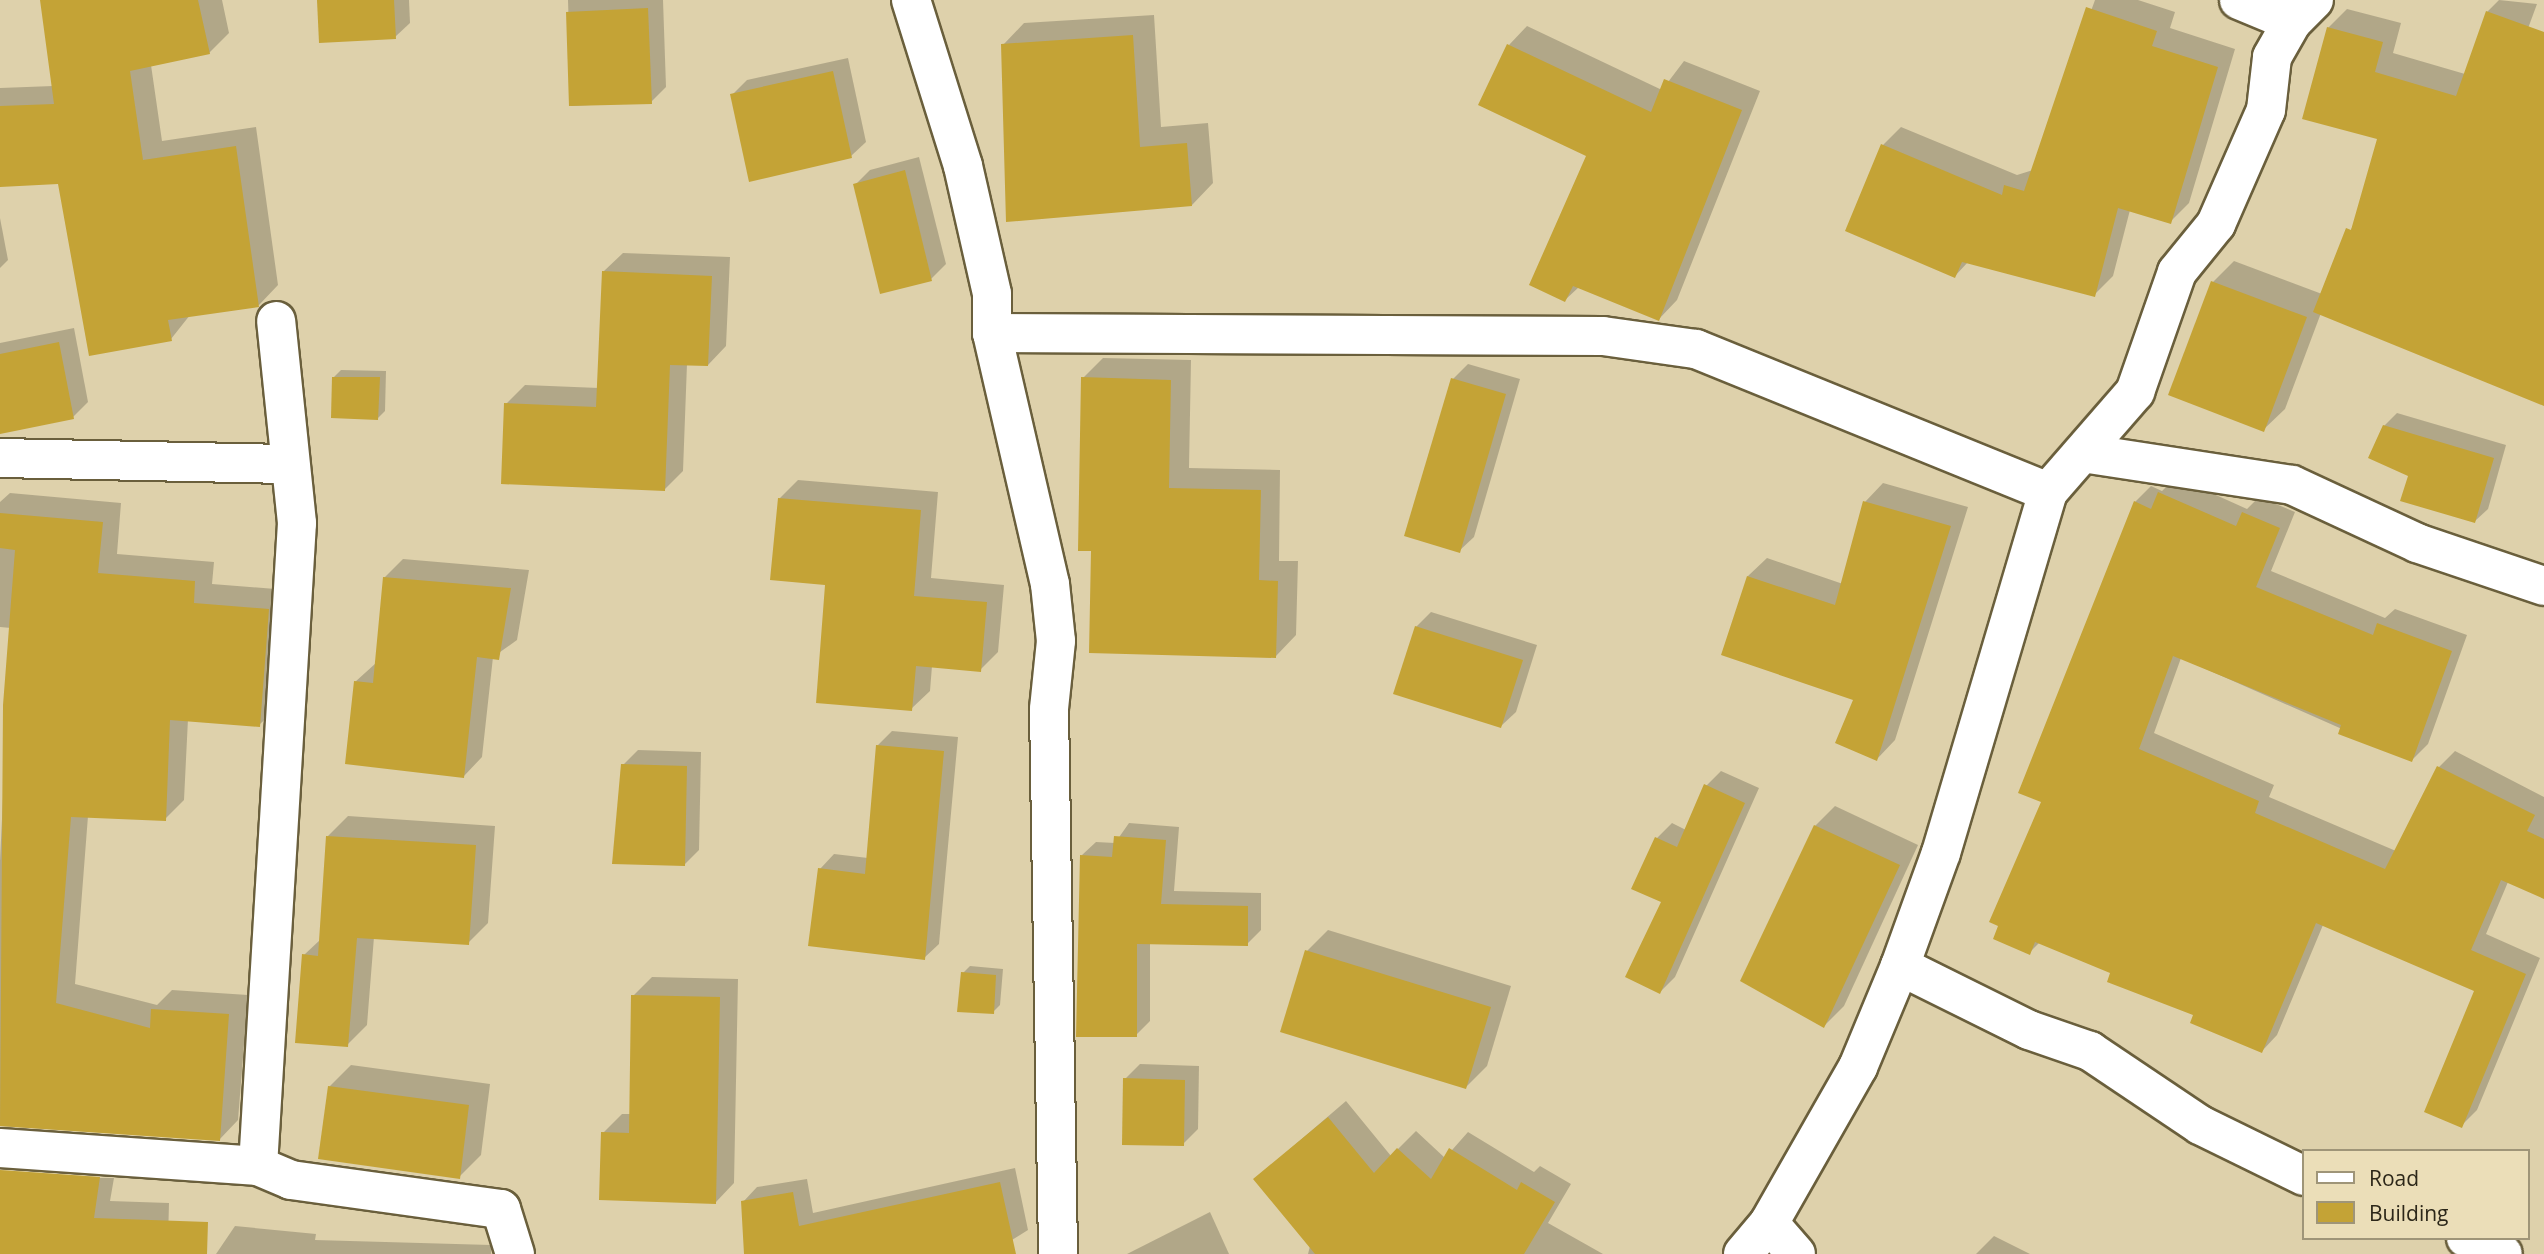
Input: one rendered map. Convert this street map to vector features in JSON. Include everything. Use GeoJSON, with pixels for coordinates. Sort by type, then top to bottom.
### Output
{"type":"FeatureCollection","features":[{"type":"Feature","properties":{"kind":"street"},"geometry":{"type":"LineString","coordinates":[[911,0],[963,166],[992,294],[992,333],[1050,584],[1056,641],[1049,709],[1058,1254]]}},
{"type":"Feature","properties":{"kind":"street"},"geometry":{"type":"LineString","coordinates":[[1743,1254],[1769,1223],[1858,1067],[1900,966],[1941,853],[2048,492],[2136,392],[2177,272],[2216,224],[2266,110],[2272,57],[2303,11],[2239,0]]}},
{"type":"Feature","properties":{"kind":"street"},"geometry":{"type":"LineString","coordinates":[[258,1166],[297,523],[287,464],[276,321]]}},
{"type":"Feature","properties":{"kind":"street"},"geometry":{"type":"LineString","coordinates":[[992,333],[1603,336],[1696,349],[2048,492]]}},
{"type":"Feature","properties":{"kind":"street"},"geometry":{"type":"LineString","coordinates":[[2083,453],[2292,485],[2417,543],[2544,586]]}},
{"type":"Feature","properties":{"kind":"street"},"geometry":{"type":"LineString","coordinates":[[0,457],[287,464]]}},
{"type":"Feature","properties":{"kind":"street"},"geometry":{"type":"LineString","coordinates":[[1900,966],[2029,1030],[2090,1051],[2200,1125],[2302,1175]]}},
{"type":"Feature","properties":{"kind":"street"},"geometry":{"type":"LineString","coordinates":[[0,1148],[258,1166],[291,1180],[501,1209],[515,1254]]}},
{"type":"Feature","properties":{"kind":"street"},"geometry":{"type":"LineString","coordinates":[[1769,1223],[1796,1254]]}},
{"type":"Feature","properties":{"kind":"street"},"geometry":{"type":"LineString","coordinates":[[2470,1240],[2502,1254]]}},
{"type":"Feature","properties":{"kind":"building"},"geometry":{"type":"Polygon","coordinates":[[[40,0],[198,0],[210,54],[130,71],[143,160],[236,146],[259,307],[168,320],[172,341],[89,356],[58,184],[0,187],[0,106],[54,104],[40,0]]]}},
{"type":"Feature","properties":{"kind":"building"},"geometry":{"type":"Polygon","coordinates":[[[317,0],[394,0],[396,39],[319,43],[317,0]]]}},
{"type":"Feature","properties":{"kind":"building"},"geometry":{"type":"Polygon","coordinates":[[[2086,7],[2157,31],[2152,46],[2218,67],[2171,224],[2118,208],[2095,297],[1962,262],[1955,278],[1845,231],[1881,144],[2002,195],[2004,185],[2024,191],[2086,7]]]}},
{"type":"Feature","properties":{"kind":"building"},"geometry":{"type":"Polygon","coordinates":[[[648,8],[652,104],[569,106],[566,12],[648,8]]]}},
{"type":"Feature","properties":{"kind":"building"},"geometry":{"type":"Polygon","coordinates":[[[2486,11],[2544,32],[2544,406],[2313,312],[2346,228],[2351,230],[2377,139],[2302,119],[2327,27],[2383,42],[2375,72],[2456,96],[2486,11]]]}},
{"type":"Feature","properties":{"kind":"building"},"geometry":{"type":"Polygon","coordinates":[[[1133,35],[1140,147],[1187,143],[1192,206],[1006,222],[1001,44],[1133,35]]]}},
{"type":"Feature","properties":{"kind":"building"},"geometry":{"type":"Polygon","coordinates":[[[1507,44],[1651,112],[1664,79],[1742,110],[1659,321],[1573,286],[1565,302],[1529,285],[1586,156],[1478,105],[1507,44]]]}},
{"type":"Feature","properties":{"kind":"building"},"geometry":{"type":"Polygon","coordinates":[[[833,71],[852,158],[749,182],[730,94],[833,71]]]}},
{"type":"Feature","properties":{"kind":"building"},"geometry":{"type":"Polygon","coordinates":[[[905,170],[932,281],[880,294],[853,184],[905,170]]]}},
{"type":"Feature","properties":{"kind":"building"},"geometry":{"type":"Polygon","coordinates":[[[602,271],[712,276],[708,366],[670,365],[665,491],[501,484],[504,403],[596,407],[602,271]]]}},
{"type":"Feature","properties":{"kind":"building"},"geometry":{"type":"Polygon","coordinates":[[[2211,281],[2307,317],[2264,432],[2168,395],[2211,281]]]}},
{"type":"Feature","properties":{"kind":"building"},"geometry":{"type":"Polygon","coordinates":[[[59,342],[74,419],[0,434],[0,354],[59,342]]]}},
{"type":"Feature","properties":{"kind":"building"},"geometry":{"type":"Polygon","coordinates":[[[332,377],[380,377],[378,420],[331,418],[332,377]]]}},
{"type":"Feature","properties":{"kind":"building"},"geometry":{"type":"Polygon","coordinates":[[[1081,377],[1171,380],[1169,488],[1261,490],[1259,580],[1278,581],[1276,658],[1089,653],[1091,551],[1078,551],[1081,377]]]}},
{"type":"Feature","properties":{"kind":"building"},"geometry":{"type":"Polygon","coordinates":[[[1451,378],[1506,394],[1460,553],[1404,536],[1451,378]]]}},
{"type":"Feature","properties":{"kind":"building"},"geometry":{"type":"Polygon","coordinates":[[[2383,425],[2494,458],[2475,523],[2400,501],[2408,476],[2368,458],[2383,425]]]}},
{"type":"Feature","properties":{"kind":"building"},"geometry":{"type":"Polygon","coordinates":[[[2158,492],[2236,526],[2242,512],[2280,528],[2256,587],[2373,635],[2377,623],[2452,651],[2412,762],[2338,734],[2341,725],[2173,656],[2139,749],[2259,801],[2255,813],[2385,869],[2437,766],[2535,815],[2527,831],[2544,839],[2544,899],[2501,880],[2471,950],[2526,974],[2462,1128],[2424,1112],[2474,991],[2316,923],[2262,1053],[2190,1023],[2193,1015],[2107,982],[2110,973],[2035,942],[2030,955],[1993,939],[1998,926],[1989,922],[2041,802],[2018,793],[2134,501],[2151,509],[2158,492]]]}},
{"type":"Feature","properties":{"kind":"building"},"geometry":{"type":"Polygon","coordinates":[[[778,498],[921,510],[914,596],[987,602],[981,672],[916,666],[912,711],[816,703],[825,585],[770,580],[778,498]]]}},
{"type":"Feature","properties":{"kind":"building"},"geometry":{"type":"Polygon","coordinates":[[[1863,501],[1951,526],[1877,761],[1835,743],[1853,700],[1721,655],[1747,576],[1835,605],[1863,501]]]}},
{"type":"Feature","properties":{"kind":"building"},"geometry":{"type":"Polygon","coordinates":[[[0,513],[103,522],[98,573],[195,581],[194,603],[269,609],[260,727],[170,720],[166,821],[71,817],[56,1003],[150,1028],[151,1009],[229,1014],[220,1141],[0,1126],[3,705],[15,550],[0,548],[0,513]]]}},
{"type":"Feature","properties":{"kind":"building"},"geometry":{"type":"Polygon","coordinates":[[[383,577],[511,588],[499,660],[477,657],[464,778],[345,764],[354,681],[373,683],[383,577]]]}},
{"type":"Feature","properties":{"kind":"building"},"geometry":{"type":"Polygon","coordinates":[[[1415,626],[1523,660],[1501,728],[1393,694],[1415,626]]]}},
{"type":"Feature","properties":{"kind":"building"},"geometry":{"type":"Polygon","coordinates":[[[876,745],[944,751],[925,960],[808,946],[818,868],[865,874],[876,745]]]}},
{"type":"Feature","properties":{"kind":"building"},"geometry":{"type":"Polygon","coordinates":[[[621,764],[687,766],[685,866],[612,864],[621,764]]]}},
{"type":"Feature","properties":{"kind":"building"},"geometry":{"type":"Polygon","coordinates":[[[1704,784],[1745,803],[1660,994],[1625,977],[1661,902],[1631,889],[1655,837],[1677,847],[1704,784]]]}},
{"type":"Feature","properties":{"kind":"building"},"geometry":{"type":"Polygon","coordinates":[[[1814,825],[1900,865],[1824,1028],[1740,981],[1814,825]]]}},
{"type":"Feature","properties":{"kind":"building"},"geometry":{"type":"Polygon","coordinates":[[[326,836],[476,845],[469,945],[357,938],[348,1047],[295,1043],[302,954],[318,956],[326,836]]]}},
{"type":"Feature","properties":{"kind":"building"},"geometry":{"type":"Polygon","coordinates":[[[1114,836],[1166,840],[1161,904],[1248,906],[1248,946],[1137,944],[1137,1037],[1076,1037],[1080,855],[1112,857],[1114,836]]]}},
{"type":"Feature","properties":{"kind":"building"},"geometry":{"type":"Polygon","coordinates":[[[1305,950],[1491,1007],[1466,1089],[1280,1032],[1305,950]]]}},
{"type":"Feature","properties":{"kind":"building"},"geometry":{"type":"Polygon","coordinates":[[[961,972],[996,975],[994,1014],[957,1012],[961,972]]]}},
{"type":"Feature","properties":{"kind":"building"},"geometry":{"type":"Polygon","coordinates":[[[631,995],[720,997],[716,1204],[599,1200],[601,1132],[629,1133],[631,995]]]}},
{"type":"Feature","properties":{"kind":"building"},"geometry":{"type":"Polygon","coordinates":[[[1123,1078],[1185,1080],[1184,1146],[1122,1145],[1123,1078]]]}},
{"type":"Feature","properties":{"kind":"building"},"geometry":{"type":"Polygon","coordinates":[[[328,1086],[469,1105],[460,1179],[318,1159],[328,1086]]]}},
{"type":"Feature","properties":{"kind":"building"},"geometry":{"type":"Polygon","coordinates":[[[1328,1117],[1374,1173],[1397,1148],[1431,1179],[1449,1148],[1517,1190],[1521,1182],[1555,1202],[1524,1254],[1315,1254],[1253,1179],[1328,1117]]]}},
{"type":"Feature","properties":{"kind":"building"},"geometry":{"type":"Polygon","coordinates":[[[0,1170],[100,1177],[94,1218],[208,1222],[207,1254],[0,1254],[0,1170]]]}},
{"type":"Feature","properties":{"kind":"building"},"geometry":{"type":"Polygon","coordinates":[[[1000,1182],[1016,1254],[744,1254],[741,1201],[793,1192],[799,1226],[1000,1182]]]}}]}
